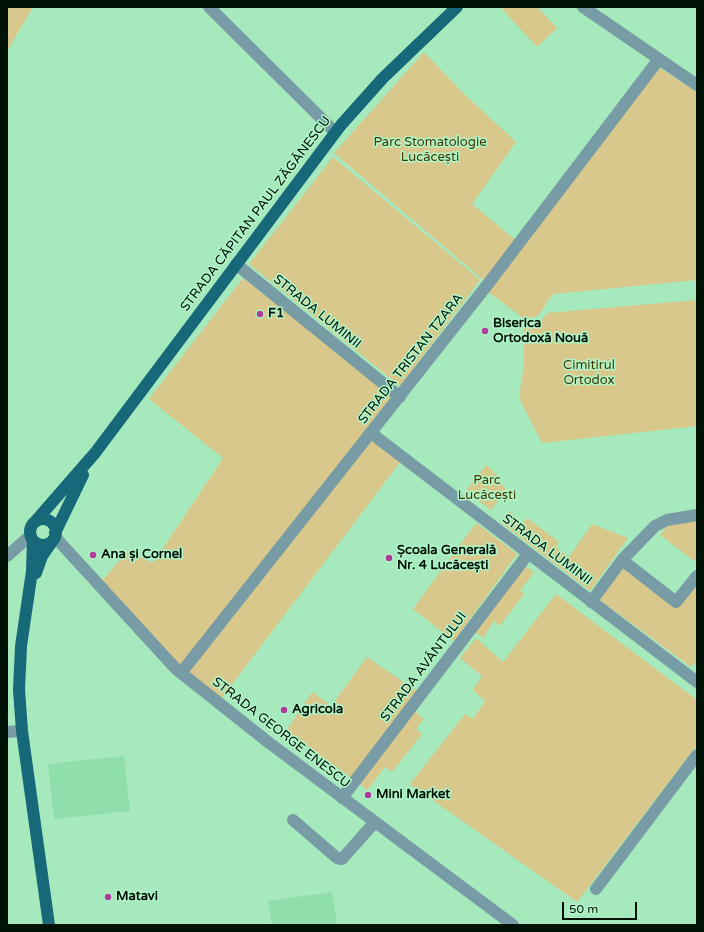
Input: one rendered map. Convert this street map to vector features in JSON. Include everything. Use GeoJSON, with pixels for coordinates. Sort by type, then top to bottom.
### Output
{"type":"FeatureCollection","features":[{"type":"Feature","properties":{"kind":"main road","name":"STRADA CĂPITAN PAUL ZĂGĂNESCU"},"geometry":{"type":"LineString","coordinates":[[49,925],[22,731],[19,690],[20,661],[33,560],[32,538],[30,531],[34,523],[95,453],[336,132],[383,78],[457,7]]}},
{"type":"Feature","properties":{"kind":"main road","name":"STRADA CĂPITAN PAUL ZĂGĂNESCU"},"geometry":{"type":"LineString","coordinates":[[29,598],[42,556],[54,537],[72,496],[95,453]]}},
{"type":"Feature","properties":{"kind":"main road"},"geometry":{"type":"LineString","coordinates":[[32,538],[43,545],[54,537],[54,526],[48,521],[40,520],[34,523]]}},
{"type":"Feature","properties":{"kind":"street"},"geometry":{"type":"LineString","coordinates":[[209,7],[336,132]]}},
{"type":"Feature","properties":{"kind":"street"},"geometry":{"type":"LineString","coordinates":[[583,7],[697,85]]}},
{"type":"Feature","properties":{"kind":"street","name":"STRADA TRISTAN TZARA"},"geometry":{"type":"LineString","coordinates":[[181,673],[400,398],[659,59]]}},
{"type":"Feature","properties":{"kind":"street","name":"STRADA LUMINII"},"geometry":{"type":"LineString","coordinates":[[236,264],[400,398]]}},
{"type":"Feature","properties":{"kind":"street","name":"STRADA LUMINII"},"geometry":{"type":"LineString","coordinates":[[371,433],[591,602],[695,677]]}},
{"type":"Feature","properties":{"kind":"street","name":"STRADA LUMINII"},"geometry":{"type":"LineString","coordinates":[[591,602],[622,560],[655,526],[667,520],[697,515]]}},
{"type":"Feature","properties":{"kind":"street","name":"STRADA GEORGE ENESCU"},"geometry":{"type":"LineString","coordinates":[[54,537],[181,673],[268,742],[513,925]]}},
{"type":"Feature","properties":{"kind":"street"},"geometry":{"type":"LineString","coordinates":[[7,556],[32,538]]}},
{"type":"Feature","properties":{"kind":"street","name":"STRADA AVÂNTULUI"},"geometry":{"type":"LineString","coordinates":[[342,798],[528,554]]}},
{"type":"Feature","properties":{"kind":"street"},"geometry":{"type":"LineString","coordinates":[[622,560],[676,602],[697,576]]}},
{"type":"Feature","properties":{"kind":"street"},"geometry":{"type":"LineString","coordinates":[[7,732],[22,731]]}},
{"type":"Feature","properties":{"kind":"street"},"geometry":{"type":"LineString","coordinates":[[596,889],[697,755]]}},
{"type":"Feature","properties":{"kind":"street"},"geometry":{"type":"LineString","coordinates":[[293,820],[337,858],[342,859],[375,822]]}},
{"type":"Feature","properties":{"kind":"shaded area"},"geometry":{"type":"Polygon","coordinates":[[[124,756],[130,811],[54,819],[48,764],[124,756]]]}},
{"type":"Feature","properties":{"kind":"shaded area"},"geometry":{"type":"Polygon","coordinates":[[[332,892],[337,925],[272,925],[268,901],[332,892]]]}},
{"type":"Feature","properties":{"kind":"green space"},"geometry":{"type":"Polygon","coordinates":[[[7,7],[33,7],[7,51],[7,7]]]}},
{"type":"Feature","properties":{"kind":"green space"},"geometry":{"type":"Polygon","coordinates":[[[504,7],[537,7],[557,28],[537,47],[502,9],[504,7]]]}},
{"type":"Feature","properties":{"kind":"green space","name":"Parc Stomatologie Lucăcești"},"geometry":{"type":"Polygon","coordinates":[[[424,52],[462,92],[516,142],[472,204],[519,243],[488,284],[334,153],[424,52]]]}},
{"type":"Feature","properties":{"kind":"green space"},"geometry":{"type":"Polygon","coordinates":[[[655,65],[697,92],[697,280],[553,294],[538,316],[524,319],[486,290],[655,65]]]}},
{"type":"Feature","properties":{"kind":"green space"},"geometry":{"type":"Polygon","coordinates":[[[333,157],[480,280],[400,386],[249,264],[333,157]]]}},
{"type":"Feature","properties":{"kind":"green space"},"geometry":{"type":"Polygon","coordinates":[[[243,278],[392,396],[181,667],[100,583],[128,551],[153,563],[223,458],[149,399],[243,278]]]}},
{"type":"Feature","properties":{"kind":"green space","name":"Cimitirul Ortodox"},"geometry":{"type":"Polygon","coordinates":[[[697,300],[697,426],[542,443],[519,398],[524,365],[523,323],[541,321],[547,313],[697,300]]]}},
{"type":"Feature","properties":{"kind":"green space"},"geometry":{"type":"Polygon","coordinates":[[[370,438],[401,461],[221,699],[187,671],[370,438]]]}},
{"type":"Feature","properties":{"kind":"green space","name":"Parc Lucăcești"},"geometry":{"type":"Polygon","coordinates":[[[486,465],[497,475],[506,490],[491,510],[466,491],[486,465]]]}},
{"type":"Feature","properties":{"kind":"green space"},"geometry":{"type":"Polygon","coordinates":[[[509,511],[522,523],[527,518],[559,542],[556,547],[569,557],[592,524],[628,538],[590,591],[500,522],[509,511]]]}},
{"type":"Feature","properties":{"kind":"green space"},"geometry":{"type":"Polygon","coordinates":[[[697,517],[697,557],[694,561],[660,535],[669,523],[697,517]]]}},
{"type":"Feature","properties":{"kind":"green space"},"geometry":{"type":"Polygon","coordinates":[[[476,523],[517,554],[454,641],[413,609],[476,523]]]}},
{"type":"Feature","properties":{"kind":"green space"},"geometry":{"type":"Polygon","coordinates":[[[524,565],[534,572],[520,591],[524,594],[500,626],[494,621],[483,638],[474,631],[524,565]]]}},
{"type":"Feature","properties":{"kind":"green space"},"geometry":{"type":"Polygon","coordinates":[[[623,565],[677,605],[697,581],[697,660],[691,667],[597,598],[623,565]]]}},
{"type":"Feature","properties":{"kind":"green space"},"geometry":{"type":"Polygon","coordinates":[[[556,594],[697,700],[697,745],[577,902],[410,784],[465,714],[473,719],[485,701],[473,690],[482,676],[460,658],[476,638],[503,662],[556,594]]]}},
{"type":"Feature","properties":{"kind":"green space"},"geometry":{"type":"Polygon","coordinates":[[[367,657],[418,692],[353,779],[286,731],[312,692],[331,706],[367,657]]]}},
{"type":"Feature","properties":{"kind":"green space"},"geometry":{"type":"Polygon","coordinates":[[[414,711],[424,719],[416,729],[422,734],[392,772],[385,767],[367,790],[359,783],[414,711]]]}},
{"type":"Feature","properties":{"kind":"place","name":"F1"},"geometry":{"type":"Point","coordinates":[260,314]}},
{"type":"Feature","properties":{"kind":"place","name":"Biserica Ortodoxă Nouă"},"geometry":{"type":"Point","coordinates":[485,331]}},
{"type":"Feature","properties":{"kind":"place","name":"Ana și Cornel"},"geometry":{"type":"Point","coordinates":[93,555]}},
{"type":"Feature","properties":{"kind":"place","name":"Școala Generală Nr. 4 Lucăcești"},"geometry":{"type":"Point","coordinates":[389,558]}},
{"type":"Feature","properties":{"kind":"place","name":"Agricola"},"geometry":{"type":"Point","coordinates":[284,710]}},
{"type":"Feature","properties":{"kind":"place","name":"Mini Market"},"geometry":{"type":"Point","coordinates":[368,795]}},
{"type":"Feature","properties":{"kind":"place","name":"Matavi"},"geometry":{"type":"Point","coordinates":[108,897]}}]}
